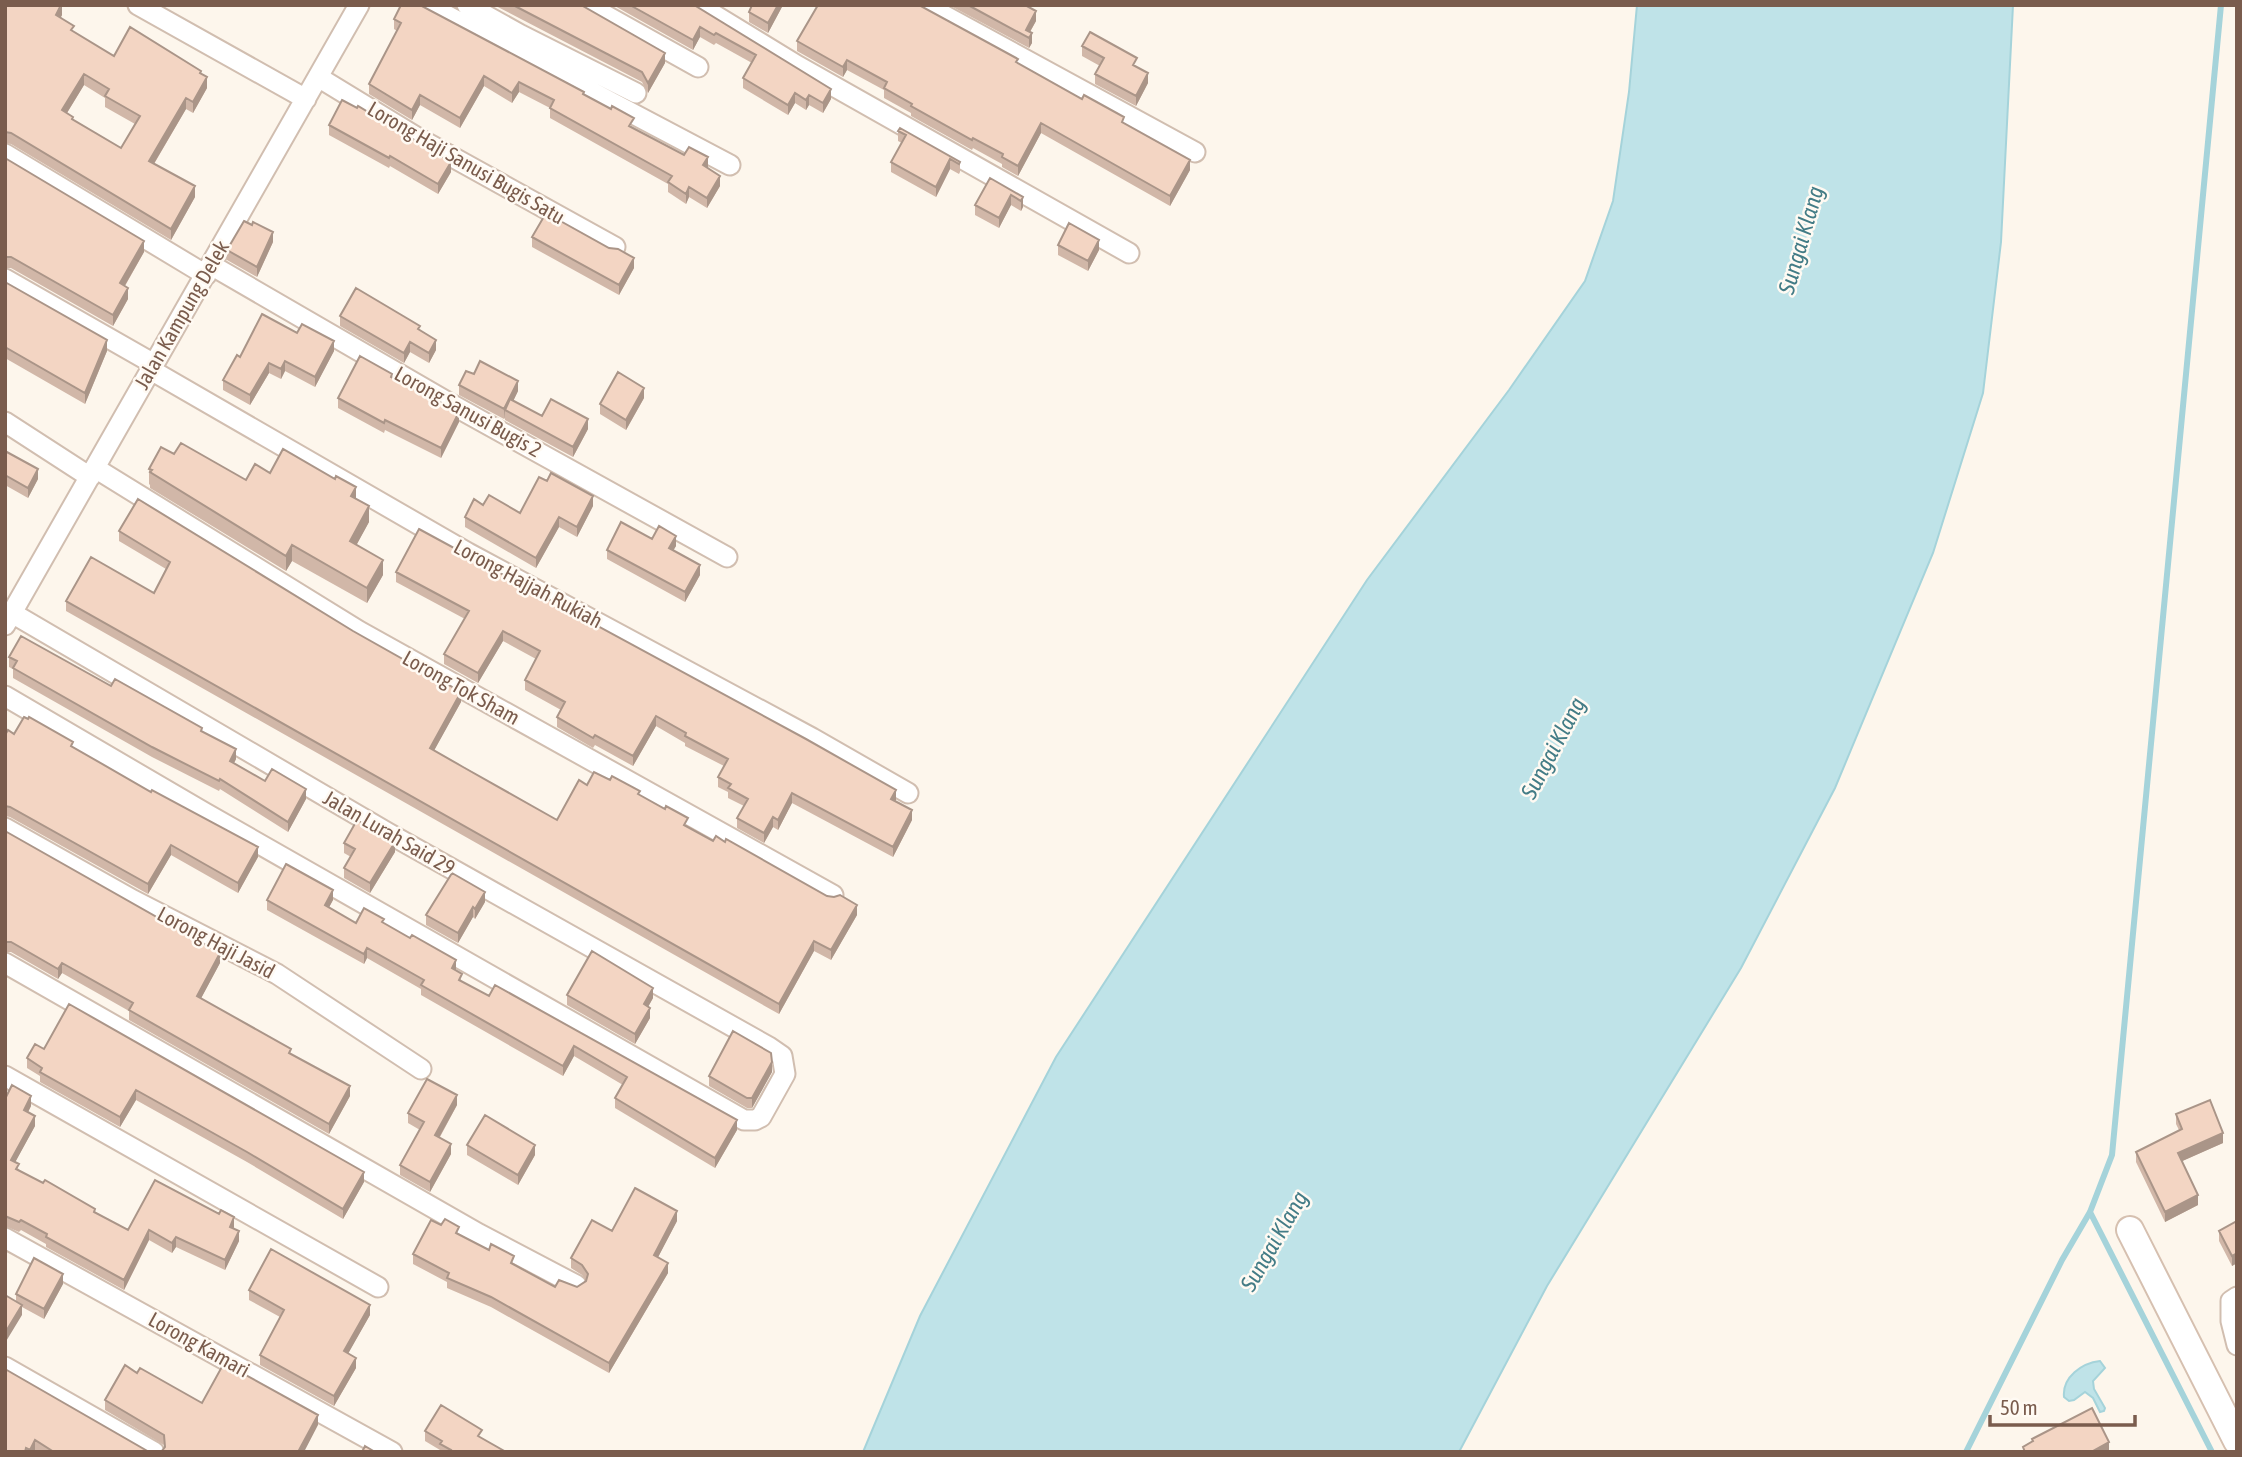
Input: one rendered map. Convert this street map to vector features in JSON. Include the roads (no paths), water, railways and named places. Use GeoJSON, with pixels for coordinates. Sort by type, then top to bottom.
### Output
{"type":"FeatureCollection","features":[{"type":"Feature","properties":{"kind":"street"},"geometry":{"type":"LineString","coordinates":[[138,5],[306,99]]}},
{"type":"Feature","properties":{"kind":"street","name":"Jalan Kampung Delek"},"geometry":{"type":"LineString","coordinates":[[9,619],[359,5]]}},
{"type":"Feature","properties":{"kind":"street"},"geometry":{"type":"LineString","coordinates":[[427,5],[730,165]]}},
{"type":"Feature","properties":{"kind":"street"},"geometry":{"type":"LineString","coordinates":[[467,5],[636,93]]}},
{"type":"Feature","properties":{"kind":"street"},"geometry":{"type":"LineString","coordinates":[[587,5],[698,67]]}},
{"type":"Feature","properties":{"kind":"street"},"geometry":{"type":"LineString","coordinates":[[698,5],[798,66],[1129,253]]}},
{"type":"Feature","properties":{"kind":"street"},"geometry":{"type":"LineString","coordinates":[[925,5],[1195,152]]}},
{"type":"Feature","properties":{"kind":"street","name":"Lorong Haji Sanusi Bugis Satu"},"geometry":{"type":"LineString","coordinates":[[318,77],[418,138],[615,247]]}},
{"type":"Feature","properties":{"kind":"street","name":"Lorong Sanusi Bugis 2"},"geometry":{"type":"LineString","coordinates":[[5,154],[208,270],[727,557]]}},
{"type":"Feature","properties":{"kind":"street","name":"Lorong Hajjah Rukiah"},"geometry":{"type":"LineString","coordinates":[[5,279],[468,553],[800,731],[908,793]]}},
{"type":"Feature","properties":{"kind":"street","name":"Lorong Tok Sham"},"geometry":{"type":"LineString","coordinates":[[5,422],[359,631],[833,895]]}},
{"type":"Feature","properties":{"kind":"street","name":"Jalan Lurah Said 29"},"geometry":{"type":"LineString","coordinates":[[5,696],[744,1120],[761,1117],[785,1073],[782,1056],[768,1047],[9,619]]}},
{"type":"Feature","properties":{"kind":"street","name":"Lorong Haji Jasid"},"geometry":{"type":"LineString","coordinates":[[5,828],[133,900],[277,974],[421,1069]]}},
{"type":"Feature","properties":{"kind":"street"},"geometry":{"type":"LineString","coordinates":[[5,963],[479,1234],[576,1285]]}},
{"type":"Feature","properties":{"kind":"street"},"geometry":{"type":"LineString","coordinates":[[5,1076],[378,1287]]}},
{"type":"Feature","properties":{"kind":"street"},"geometry":{"type":"LineString","coordinates":[[2130,1230],[2233,1425]]}},
{"type":"Feature","properties":{"kind":"street","name":"Lorong Kamari"},"geometry":{"type":"LineString","coordinates":[[5,1238],[392,1452]]}},
{"type":"Feature","properties":{"kind":"street"},"geometry":{"type":"LineString","coordinates":[[2237,1297],[2231,1301],[2231,1321],[2237,1345]]}},
{"type":"Feature","properties":{"kind":"street"},"geometry":{"type":"LineString","coordinates":[[5,1367],[154,1452]]}},
{"type":"Feature","properties":{"kind":"water","name":"Sungai Klang"},"geometry":{"type":"Polygon","coordinates":[[[1637,5],[2013,5],[2001,242],[1983,393],[1933,553],[1835,788],[1741,968],[1547,1286],[1459,1452],[863,1452],[920,1316],[1056,1057],[1367,580],[1509,390],[1585,281],[1613,201],[1629,92],[1637,5]]]}},
{"type":"Feature","properties":{"kind":"water"},"geometry":{"type":"Polygon","coordinates":[[[2100,1361],[2105,1368],[2093,1381],[2094,1389],[2105,1408],[2100,1412],[2093,1398],[2085,1392],[2069,1401],[2064,1397],[2064,1390],[2074,1372],[2100,1361]]]}},
{"type":"Feature","properties":{"kind":"waterway"},"geometry":{"type":"LineString","coordinates":[[1966,1452],[2062,1260],[2090,1212],[2112,1155],[2221,5]]}},
{"type":"Feature","properties":{"kind":"waterway"},"geometry":{"type":"LineString","coordinates":[[2090,1212],[2212,1452]]}}]}
